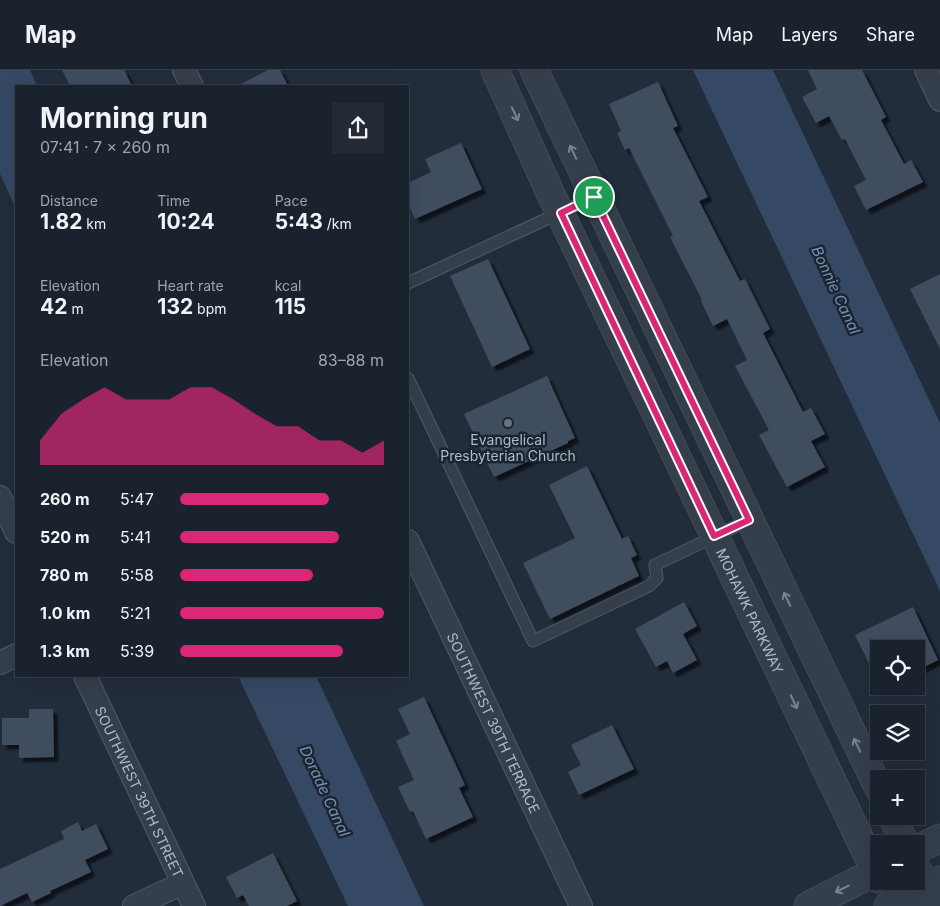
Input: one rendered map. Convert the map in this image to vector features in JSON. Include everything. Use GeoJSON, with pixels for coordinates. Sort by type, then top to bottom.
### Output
{"type":"FeatureCollection","features":[{"type":"Feature","properties":{"kind":"street"},"geometry":{"type":"LineString","coordinates":[[184,70],[192,85]]}},
{"type":"Feature","properties":{"kind":"street","name":"MOHAWK PARKWAY"},"geometry":{"type":"LineString","coordinates":[[495,70],[714,536],[870,861]]}},
{"type":"Feature","properties":{"kind":"street"},"geometry":{"type":"LineString","coordinates":[[534,70],[870,770]]}},
{"type":"Feature","properties":{"kind":"street"},"geometry":{"type":"LineString","coordinates":[[926,70],[940,100]]}},
{"type":"Feature","properties":{"kind":"street"},"geometry":{"type":"LineString","coordinates":[[0,498],[15,530]]}},
{"type":"Feature","properties":{"kind":"street","name":"SOUTHWEST 39TH TERRACE"},"geometry":{"type":"LineString","coordinates":[[409,543],[581,906]]}},
{"type":"Feature","properties":{"kind":"street"},"geometry":{"type":"LineString","coordinates":[[0,663],[15,656]]}},
{"type":"Feature","properties":{"kind":"street","name":"SOUTHWEST 39TH STREET"},"geometry":{"type":"LineString","coordinates":[[85,677],[194,906]]}},
{"type":"Feature","properties":{"kind":"street"},"geometry":{"type":"LineString","coordinates":[[925,846],[940,838]]}},
{"type":"Feature","properties":{"kind":"street"},"geometry":{"type":"LineString","coordinates":[[134,906],[183,883]]}},
{"type":"Feature","properties":{"kind":"street"},"geometry":{"type":"LineString","coordinates":[[808,906],[875,890]]}},
{"type":"Feature","properties":{"kind":"lane"},"geometry":{"type":"LineString","coordinates":[[409,282],[594,197]]}},
{"type":"Feature","properties":{"kind":"lane"},"geometry":{"type":"LineString","coordinates":[[409,380],[533,641],[649,586],[657,578],[655,565],[749,520]]}},
{"type":"Feature","properties":{"kind":"water"},"geometry":{"type":"Polygon","coordinates":[[[0,70],[30,70],[37,85],[15,85],[15,207],[0,174],[0,70]]]}},
{"type":"Feature","properties":{"kind":"water","name":"Bonnie Canal"},"geometry":{"type":"Polygon","coordinates":[[[693,70],[773,70],[940,423],[940,591],[693,70]]]}},
{"type":"Feature","properties":{"kind":"water","name":"Dorade Canal"},"geometry":{"type":"Polygon","coordinates":[[[238,677],[316,677],[424,906],[348,906],[238,677]]]}},
{"type":"Feature","properties":{"kind":"building"},"geometry":{"type":"Polygon","coordinates":[[[62,70],[124,70],[132,85],[70,85],[62,70]]]}},
{"type":"Feature","properties":{"kind":"building"},"geometry":{"type":"Polygon","coordinates":[[[268,70],[280,70],[288,85],[239,85],[268,70]]]}},
{"type":"Feature","properties":{"kind":"building"},"geometry":{"type":"Polygon","coordinates":[[[808,70],[862,70],[886,117],[881,120],[904,164],[911,160],[923,182],[866,210],[854,186],[866,180],[845,139],[842,140],[829,116],[816,123],[802,97],[817,89],[808,70]]]}},
{"type":"Feature","properties":{"kind":"building"},"geometry":{"type":"Polygon","coordinates":[[[658,82],[678,126],[673,128],[708,197],[699,201],[740,281],[745,279],[770,329],[763,333],[803,412],[811,408],[825,434],[811,441],[825,467],[787,487],[759,435],[769,430],[735,366],[747,360],[727,319],[713,326],[670,237],[673,236],[629,148],[625,150],[617,133],[621,131],[609,104],[658,82]]]}},
{"type":"Feature","properties":{"kind":"building"},"geometry":{"type":"Polygon","coordinates":[[[461,143],[482,189],[415,219],[409,206],[409,183],[431,172],[425,159],[461,143]]]}},
{"type":"Feature","properties":{"kind":"building"},"geometry":{"type":"Polygon","coordinates":[[[488,259],[530,349],[492,367],[450,276],[488,259]]]}},
{"type":"Feature","properties":{"kind":"building"},"geometry":{"type":"Polygon","coordinates":[[[940,274],[940,349],[910,289],[940,274]]]}},
{"type":"Feature","properties":{"kind":"building"},"geometry":{"type":"Polygon","coordinates":[[[547,376],[575,438],[494,477],[464,414],[547,376]]]}},
{"type":"Feature","properties":{"kind":"building"},"geometry":{"type":"Polygon","coordinates":[[[587,466],[622,539],[628,536],[637,555],[631,558],[639,576],[550,619],[523,563],[575,538],[549,485],[587,466]]]}},
{"type":"Feature","properties":{"kind":"building"},"geometry":{"type":"Polygon","coordinates":[[[684,602],[697,626],[683,634],[697,660],[673,673],[667,661],[656,667],[635,629],[684,602]]]}},
{"type":"Feature","properties":{"kind":"building"},"geometry":{"type":"Polygon","coordinates":[[[913,607],[938,660],[925,666],[925,640],[870,640],[870,666],[855,635],[913,607]]]}},
{"type":"Feature","properties":{"kind":"building"},"geometry":{"type":"Polygon","coordinates":[[[424,697],[465,785],[459,788],[473,817],[426,839],[413,811],[410,812],[398,787],[414,780],[396,741],[410,734],[398,709],[424,697]]]}},
{"type":"Feature","properties":{"kind":"building"},"geometry":{"type":"Polygon","coordinates":[[[29,709],[53,709],[54,757],[19,758],[19,745],[2,745],[2,718],[29,718],[29,709]]]}},
{"type":"Feature","properties":{"kind":"building"},"geometry":{"type":"Polygon","coordinates":[[[612,725],[634,769],[579,795],[568,772],[581,765],[571,745],[612,725]]]}},
{"type":"Feature","properties":{"kind":"building"},"geometry":{"type":"Polygon","coordinates":[[[78,822],[82,831],[96,824],[108,849],[85,860],[91,872],[50,891],[51,893],[32,902],[27,893],[0,906],[0,869],[64,839],[61,831],[78,822]]]}},
{"type":"Feature","properties":{"kind":"building"},"geometry":{"type":"Polygon","coordinates":[[[273,853],[297,901],[287,906],[249,906],[243,895],[237,898],[226,877],[273,853]]]}},
{"type":"Feature","properties":{"kind":"place","name":"Evangelical Presbyterian Church"},"geometry":{"type":"Point","coordinates":[508,423]}},
{"type":"Feature","properties":{"kind":"route"},"geometry":{"type":"LineString","coordinates":[[594,197],[749,520],[714,536],[561,213],[594,197]]}}]}
